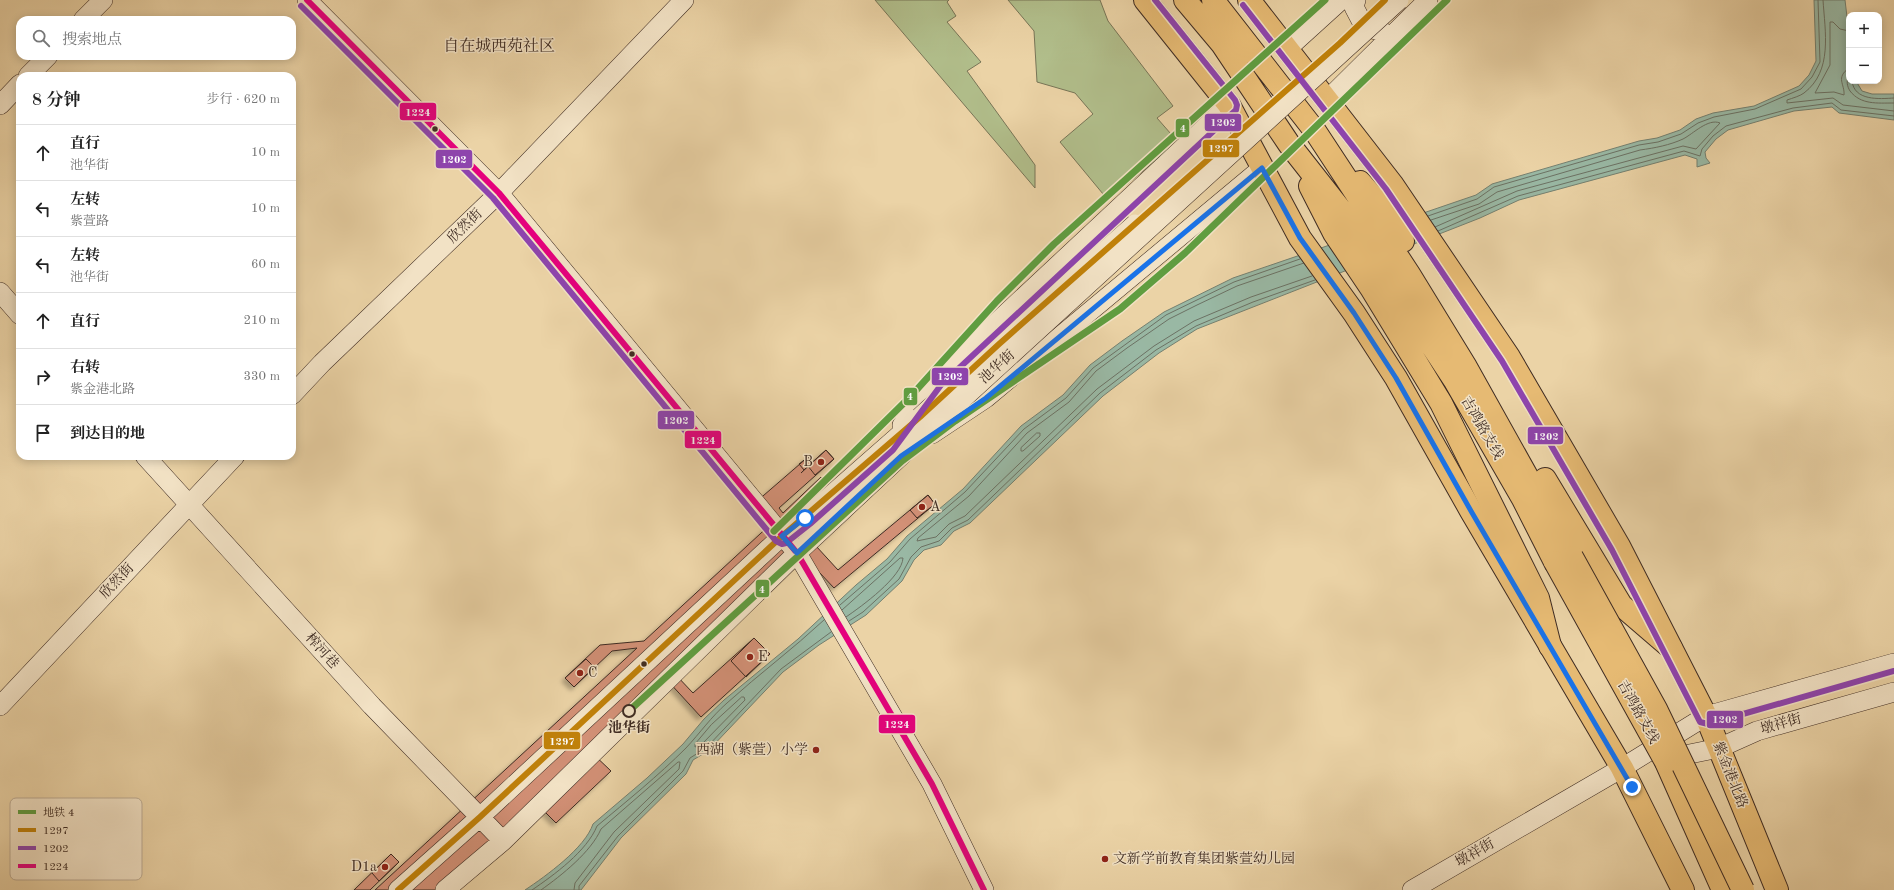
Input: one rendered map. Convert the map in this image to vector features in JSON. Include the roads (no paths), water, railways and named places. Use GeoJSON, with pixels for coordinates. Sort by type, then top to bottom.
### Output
{"type":"FeatureCollection","features":[{"type":"Feature","properties":{"kind":"main road"},"geometry":{"type":"LineString","coordinates":[[87,16],[103,0]]}},
{"type":"Feature","properties":{"kind":"main road"},"geometry":{"type":"LineString","coordinates":[[307,0],[499,193],[797,553],[823,600],[932,784],[984,890]]}},
{"type":"Feature","properties":{"kind":"main road","name":"欣然街"},"geometry":{"type":"LineString","coordinates":[[296,391],[322,363],[499,193],[684,0]]}},
{"type":"Feature","properties":{"kind":"main road"},"geometry":{"type":"LineString","coordinates":[[1145,0],[1229,105],[1300,238],[1396,378],[1622,768],[1683,890]]}},
{"type":"Feature","properties":{"kind":"main road","name":"吉鸿路支线"},"geometry":{"type":"LineString","coordinates":[[1185,0],[1222,44],[1289,144],[1359,220]]}},
{"type":"Feature","properties":{"kind":"main road","name":"吉鸿路支线"},"geometry":{"type":"LineString","coordinates":[[1213,0],[1315,132],[1359,220],[1397,278],[1466,367],[1666,762],[1723,890]]}},
{"type":"Feature","properties":{"kind":"main road","name":"紫金港北路"},"geometry":{"type":"LineString","coordinates":[[1249,0],[1402,198],[1509,357],[1619,546],[1706,716],[1777,890]]}},
{"type":"Feature","properties":{"kind":"main road"},"geometry":{"type":"LineString","coordinates":[[1287,49],[1341,0]]}},
{"type":"Feature","properties":{"kind":"main road"},"geometry":{"type":"LineString","coordinates":[[1356,0],[1354,7],[1365,28],[1387,31],[1408,19]]}},
{"type":"Feature","properties":{"kind":"main road","name":"池华街"},"geometry":{"type":"LineString","coordinates":[[926,422],[1004,339],[1334,49],[1386,0]]}},
{"type":"Feature","properties":{"kind":"main road","name":"池华街"},"geometry":{"type":"LineString","coordinates":[[398,890],[480,817],[782,536],[894,450],[1399,0]]}},
{"type":"Feature","properties":{"kind":"main road"},"geometry":{"type":"LineString","coordinates":[[1327,100],[1428,0]]}},
{"type":"Feature","properties":{"kind":"main road"},"geometry":{"type":"LineString","coordinates":[[32,72],[44,60]]}},
{"type":"Feature","properties":{"kind":"main road"},"geometry":{"type":"LineString","coordinates":[[0,105],[16,88]]}},
{"type":"Feature","properties":{"kind":"main road"},"geometry":{"type":"LineString","coordinates":[[894,450],[935,380],[1229,105]]}},
{"type":"Feature","properties":{"kind":"main road"},"geometry":{"type":"LineString","coordinates":[[894,450],[986,398],[1262,168]]}},
{"type":"Feature","properties":{"kind":"main road"},"geometry":{"type":"LineString","coordinates":[[1359,220],[1397,278],[1621,604],[1671,648]]}},
{"type":"Feature","properties":{"kind":"main road"},"geometry":{"type":"LineString","coordinates":[[1397,278],[1441,403],[1538,598],[1550,646]]}},
{"type":"Feature","properties":{"kind":"main road"},"geometry":{"type":"LineString","coordinates":[[0,292],[16,310]]}},
{"type":"Feature","properties":{"kind":"main road","name":"池华街"},"geometry":{"type":"LineString","coordinates":[[445,890],[503,841],[797,553],[894,450]]}},
{"type":"Feature","properties":{"kind":"main road","name":"榨河巷"},"geometry":{"type":"LineString","coordinates":[[149,460],[372,706],[503,841]]}},
{"type":"Feature","properties":{"kind":"main road","name":"欣然街"},"geometry":{"type":"LineString","coordinates":[[0,706],[231,460]]}},
{"type":"Feature","properties":{"kind":"main road","name":"吉鸿路支线"},"geometry":{"type":"LineString","coordinates":[[1564,560],[1656,710],[1743,890]]}},
{"type":"Feature","properties":{"kind":"main road","name":"墩祥街"},"geometry":{"type":"LineString","coordinates":[[1412,890],[1622,768],[1706,716],[1894,663]]}},
{"type":"Feature","properties":{"kind":"main road","name":"墩祥街"},"geometry":{"type":"LineString","coordinates":[[1622,768],[1719,748],[1757,731],[1894,692]]}},
{"type":"Feature","properties":{"kind":"water"},"geometry":{"type":"Polygon","coordinates":[[[1814,0],[1845,0],[1846,12],[1846,84],[1858,84],[1862,91],[1872,94],[1894,94],[1894,120],[1839,113],[1832,107],[1794,111],[1728,130],[1716,139],[1705,152],[1706,158],[1710,163],[1697,167],[1697,159],[1685,155],[1519,200],[1480,218],[1197,329],[1159,353],[1103,396],[970,523],[954,531],[941,545],[924,550],[914,560],[902,581],[866,615],[819,645],[783,672],[708,751],[693,760],[686,774],[621,838],[581,890],[525,890],[574,852],[589,833],[593,824],[647,778],[683,744],[704,719],[724,700],[798,639],[856,585],[887,559],[907,536],[963,489],[1021,426],[1063,395],[1090,365],[1164,312],[1233,278],[1476,195],[1492,184],[1639,141],[1657,138],[1680,130],[1696,119],[1713,113],[1754,106],[1799,86],[1809,75],[1816,61],[1814,0]]]}},
{"type":"Feature","properties":{"kind":"metro line","name":"4"},"geometry":{"type":"LineString","coordinates":[[774,531],[911,396],[997,301],[1054,244],[1325,0]]}},
{"type":"Feature","properties":{"kind":"metro line","name":"4"},"geometry":{"type":"LineString","coordinates":[[629,711],[902,461],[955,421],[1120,309],[1185,253],[1447,0]]}},
{"type":"Feature","properties":{"kind":"place","name":"B"},"geometry":{"type":"Point","coordinates":[821,462]}},
{"type":"Feature","properties":{"kind":"place","name":"A"},"geometry":{"type":"Point","coordinates":[922,507]}},
{"type":"Feature","properties":{"kind":"place","name":"E"},"geometry":{"type":"Point","coordinates":[750,657]}},
{"type":"Feature","properties":{"kind":"place","name":"C"},"geometry":{"type":"Point","coordinates":[580,673]}},
{"type":"Feature","properties":{"kind":"place","name":"池华街"},"geometry":{"type":"Point","coordinates":[629,711]}},
{"type":"Feature","properties":{"kind":"place","name":"西湖（紫萱）小学"},"geometry":{"type":"Point","coordinates":[816,750]}},
{"type":"Feature","properties":{"kind":"place","name":"文新学前教育集团紫萱幼儿园"},"geometry":{"type":"Point","coordinates":[1105,859]}},
{"type":"Feature","properties":{"kind":"place","name":"D1a"},"geometry":{"type":"Point","coordinates":[385,867]}},
{"type":"Feature","properties":{"kind":"district","name":"自在城西苑社区"},"geometry":{"type":"Point","coordinates":[499,47]}}]}
